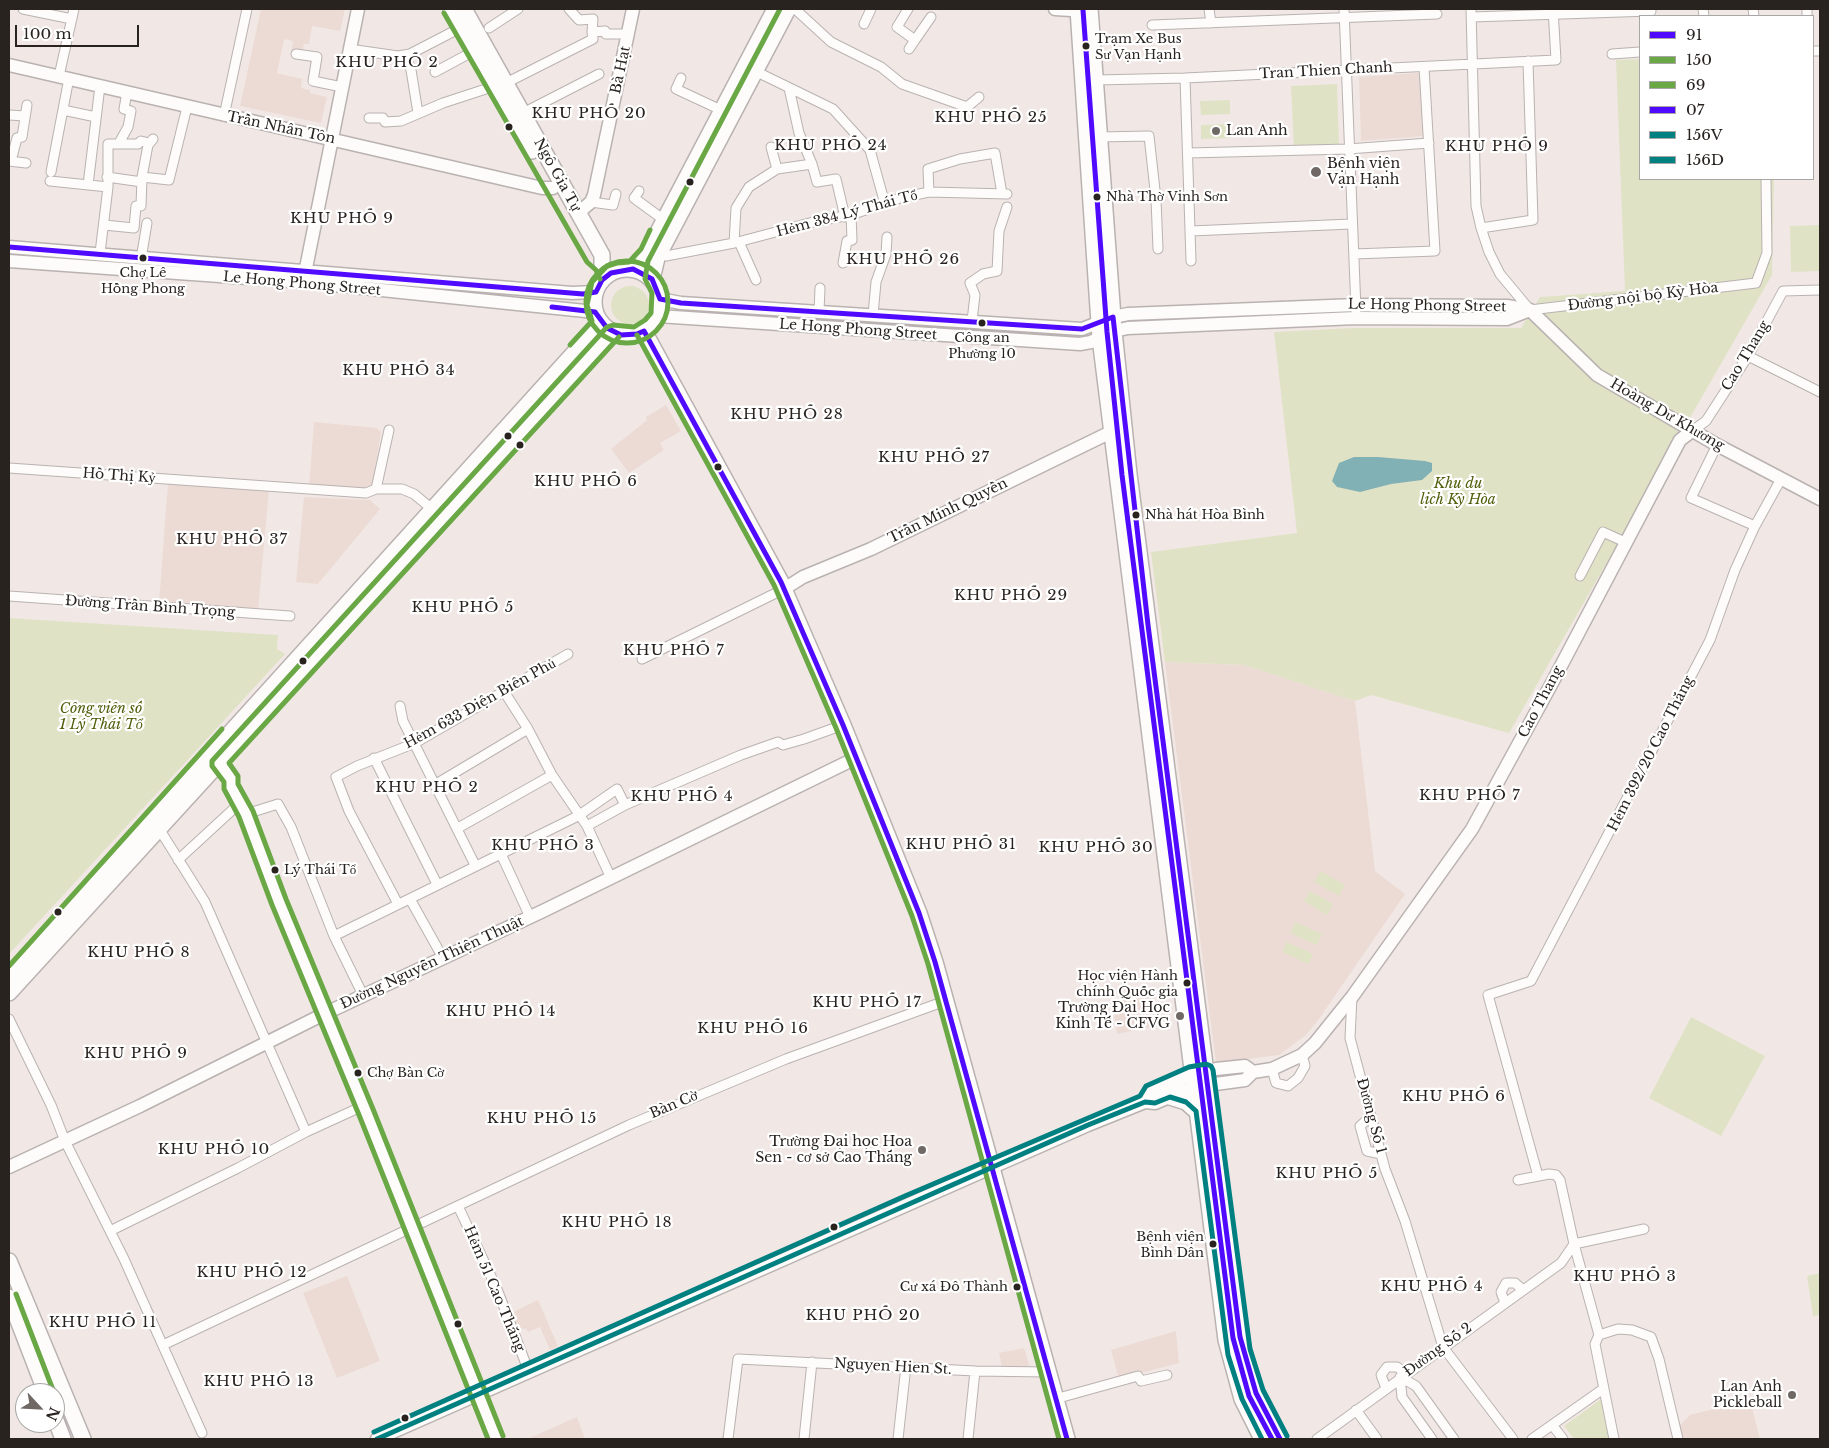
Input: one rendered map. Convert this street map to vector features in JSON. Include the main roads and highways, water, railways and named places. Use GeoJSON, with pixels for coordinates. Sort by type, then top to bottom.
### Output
{"type":"FeatureCollection","features":[{"type":"Feature","properties":{"kind":"main road"},"geometry":{"type":"LineString","coordinates":[[451,9],[474,51],[500,84],[553,188],[594,258],[604,270]]}},
{"type":"Feature","properties":{"kind":"main road","name":"Ngô Gia Tự"},"geometry":{"type":"LineString","coordinates":[[464,9],[500,84],[523,113],[602,255],[604,270]]}},
{"type":"Feature","properties":{"kind":"main road"},"geometry":{"type":"LineString","coordinates":[[633,269],[647,253],[774,9]]}},
{"type":"Feature","properties":{"kind":"main road"},"geometry":{"type":"LineString","coordinates":[[603,322],[629,335],[644,331],[658,316],[660,299],[652,279],[660,254],[788,9]]}},
{"type":"Feature","properties":{"kind":"main road"},"geometry":{"type":"LineString","coordinates":[[1084,10],[1096,80],[1113,324],[1200,1079],[1196,1111],[1228,1355],[1242,1399],[1262,1439]]}},
{"type":"Feature","properties":{"kind":"main road"},"geometry":{"type":"LineString","coordinates":[[1084,10],[1080,22],[1099,331],[1111,432],[1200,1079],[1243,1352],[1256,1393],[1280,1439]]}},
{"type":"Feature","properties":{"kind":"main road"},"geometry":{"type":"LineString","coordinates":[[604,270],[633,269],[652,279]]}},
{"type":"Feature","properties":{"kind":"main road"},"geometry":{"type":"LineString","coordinates":[[603,322],[596,292],[604,270]]}},
{"type":"Feature","properties":{"kind":"main road"},"geometry":{"type":"LineString","coordinates":[[9,977],[212,762],[437,514],[603,322]]}},
{"type":"Feature","properties":{"kind":"main road"},"geometry":{"type":"LineString","coordinates":[[644,331],[784,589],[843,724],[919,913],[1067,1439]]}},
{"type":"Feature","properties":{"kind":"main road"},"geometry":{"type":"LineString","coordinates":[[9,993],[158,827],[212,762]]}},
{"type":"Feature","properties":{"kind":"main road"},"geometry":{"type":"LineString","coordinates":[[1170,1097],[1186,1102],[1196,1111]]}},
{"type":"Feature","properties":{"kind":"main road"},"geometry":{"type":"LineString","coordinates":[[9,1261],[83,1439]]}},
{"type":"Feature","properties":{"kind":"main road"},"geometry":{"type":"LineString","coordinates":[[9,1297],[42,1383]]}},
{"type":"Feature","properties":{"kind":"water"},"geometry":{"type":"Polygon","coordinates":[[[1354,457],[1425,461],[1432,463],[1432,471],[1422,480],[1391,484],[1360,492],[1337,487],[1332,481],[1339,463],[1354,457]]]}},
{"type":"Feature","properties":{"kind":"place","name":"Trạm Xe Bus Sư Vạn Hạnh"},"geometry":{"type":"Point","coordinates":[1086,46]}},
{"type":"Feature","properties":{"kind":"place","name":"Lan Anh"},"geometry":{"type":"Point","coordinates":[1216,131]}},
{"type":"Feature","properties":{"kind":"place","name":"Bệnh viện Vạn Hạnh"},"geometry":{"type":"Point","coordinates":[1316,172]}},
{"type":"Feature","properties":{"kind":"place","name":"Nhà Thờ Vinh Sơn"},"geometry":{"type":"Point","coordinates":[1097,197]}},
{"type":"Feature","properties":{"kind":"place","name":"Chợ Lê Hồng Phong"},"geometry":{"type":"Point","coordinates":[143,258]}},
{"type":"Feature","properties":{"kind":"place","name":"Công an Phường 10"},"geometry":{"type":"Point","coordinates":[982,323]}},
{"type":"Feature","properties":{"kind":"place","name":"Nhà hát Hòa Bình"},"geometry":{"type":"Point","coordinates":[1136,515]}},
{"type":"Feature","properties":{"kind":"place","name":"Lý Thái Tổ"},"geometry":{"type":"Point","coordinates":[275,870]}},
{"type":"Feature","properties":{"kind":"place","name":"Học viện Hành chính Quốc gia"},"geometry":{"type":"Point","coordinates":[1187,983]}},
{"type":"Feature","properties":{"kind":"place","name":"Trường Đại Học Kinh Tế - CFVG"},"geometry":{"type":"Point","coordinates":[1180,1016]}},
{"type":"Feature","properties":{"kind":"place","name":"Chợ Bàn Cờ"},"geometry":{"type":"Point","coordinates":[358,1073]}},
{"type":"Feature","properties":{"kind":"place","name":"Trường Đại học Hoa Sen - cơ sở Cao Thắng"},"geometry":{"type":"Point","coordinates":[922,1150]}},
{"type":"Feature","properties":{"kind":"place","name":"Bệnh viện Bình Dân"},"geometry":{"type":"Point","coordinates":[1213,1244]}},
{"type":"Feature","properties":{"kind":"place","name":"Cư xá Đô Thành"},"geometry":{"type":"Point","coordinates":[1017,1287]}},
{"type":"Feature","properties":{"kind":"place","name":"Lan Anh Pickleball"},"geometry":{"type":"Point","coordinates":[1792,1395]}},
{"type":"Feature","properties":{"kind":"district","name":"KHU PHỐ 2"},"geometry":{"type":"Point","coordinates":[387,63]}},
{"type":"Feature","properties":{"kind":"district","name":"KHU PHỐ 20"},"geometry":{"type":"Point","coordinates":[589,114]}},
{"type":"Feature","properties":{"kind":"district","name":"KHU PHỐ 25"},"geometry":{"type":"Point","coordinates":[991,118]}},
{"type":"Feature","properties":{"kind":"district","name":"KHU PHỐ 24"},"geometry":{"type":"Point","coordinates":[831,146]}},
{"type":"Feature","properties":{"kind":"district","name":"KHU PHỐ 9"},"geometry":{"type":"Point","coordinates":[1497,147]}},
{"type":"Feature","properties":{"kind":"district","name":"KHU PHỐ 9"},"geometry":{"type":"Point","coordinates":[342,219]}},
{"type":"Feature","properties":{"kind":"district","name":"KHU PHỐ 26"},"geometry":{"type":"Point","coordinates":[903,260]}},
{"type":"Feature","properties":{"kind":"district","name":"KHU PHỐ 34"},"geometry":{"type":"Point","coordinates":[399,371]}},
{"type":"Feature","properties":{"kind":"district","name":"KHU PHỐ 28"},"geometry":{"type":"Point","coordinates":[787,415]}},
{"type":"Feature","properties":{"kind":"district","name":"KHU PHỐ 27"},"geometry":{"type":"Point","coordinates":[934,458]}},
{"type":"Feature","properties":{"kind":"district","name":"KHU PHỐ 6"},"geometry":{"type":"Point","coordinates":[586,482]}},
{"type":"Feature","properties":{"kind":"district","name":"KHU PHỐ 37"},"geometry":{"type":"Point","coordinates":[232,540]}},
{"type":"Feature","properties":{"kind":"district","name":"KHU PHỐ 29"},"geometry":{"type":"Point","coordinates":[1011,596]}},
{"type":"Feature","properties":{"kind":"district","name":"KHU PHỐ 5"},"geometry":{"type":"Point","coordinates":[463,608]}},
{"type":"Feature","properties":{"kind":"district","name":"KHU PHỐ 7"},"geometry":{"type":"Point","coordinates":[674,651]}},
{"type":"Feature","properties":{"kind":"district","name":"KHU PHỐ 2"},"geometry":{"type":"Point","coordinates":[427,788]}},
{"type":"Feature","properties":{"kind":"district","name":"KHU PHỐ 7"},"geometry":{"type":"Point","coordinates":[1470,796]}},
{"type":"Feature","properties":{"kind":"district","name":"KHU PHỐ 4"},"geometry":{"type":"Point","coordinates":[682,797]}},
{"type":"Feature","properties":{"kind":"district","name":"KHU PHỐ 31"},"geometry":{"type":"Point","coordinates":[961,845]}},
{"type":"Feature","properties":{"kind":"district","name":"KHU PHỐ 3"},"geometry":{"type":"Point","coordinates":[543,846]}},
{"type":"Feature","properties":{"kind":"district","name":"KHU PHỐ 30"},"geometry":{"type":"Point","coordinates":[1096,848]}},
{"type":"Feature","properties":{"kind":"district","name":"KHU PHỐ 8"},"geometry":{"type":"Point","coordinates":[139,953]}},
{"type":"Feature","properties":{"kind":"district","name":"KHU PHỐ 17"},"geometry":{"type":"Point","coordinates":[867,1003]}},
{"type":"Feature","properties":{"kind":"district","name":"KHU PHỐ 14"},"geometry":{"type":"Point","coordinates":[501,1012]}},
{"type":"Feature","properties":{"kind":"district","name":"KHU PHỐ 16"},"geometry":{"type":"Point","coordinates":[753,1029]}},
{"type":"Feature","properties":{"kind":"district","name":"KHU PHỐ 9"},"geometry":{"type":"Point","coordinates":[136,1054]}},
{"type":"Feature","properties":{"kind":"district","name":"KHU PHỐ 6"},"geometry":{"type":"Point","coordinates":[1454,1097]}},
{"type":"Feature","properties":{"kind":"district","name":"KHU PHỐ 15"},"geometry":{"type":"Point","coordinates":[542,1119]}},
{"type":"Feature","properties":{"kind":"district","name":"KHU PHỐ 10"},"geometry":{"type":"Point","coordinates":[214,1150]}},
{"type":"Feature","properties":{"kind":"district","name":"KHU PHỐ 5"},"geometry":{"type":"Point","coordinates":[1327,1174]}},
{"type":"Feature","properties":{"kind":"district","name":"KHU PHỐ 18"},"geometry":{"type":"Point","coordinates":[617,1223]}},
{"type":"Feature","properties":{"kind":"district","name":"KHU PHỐ 12"},"geometry":{"type":"Point","coordinates":[252,1273]}},
{"type":"Feature","properties":{"kind":"district","name":"KHU PHỐ 3"},"geometry":{"type":"Point","coordinates":[1625,1277]}},
{"type":"Feature","properties":{"kind":"district","name":"KHU PHỐ 4"},"geometry":{"type":"Point","coordinates":[1432,1287]}},
{"type":"Feature","properties":{"kind":"district","name":"KHU PHỐ 20"},"geometry":{"type":"Point","coordinates":[863,1316]}},
{"type":"Feature","properties":{"kind":"district","name":"KHU PHỐ 11"},"geometry":{"type":"Point","coordinates":[103,1323]}},
{"type":"Feature","properties":{"kind":"district","name":"KHU PHỐ 13"},"geometry":{"type":"Point","coordinates":[259,1382]}},
{"type":"Feature","properties":{"kind":"park label","name":"Khu du lịch Kỳ Hòa"},"geometry":{"type":"Point","coordinates":[1458,492]}},
{"type":"Feature","properties":{"kind":"park label","name":"Công viên số 1 Lý Thái Tổ"},"geometry":{"type":"Point","coordinates":[101,718]}}]}
